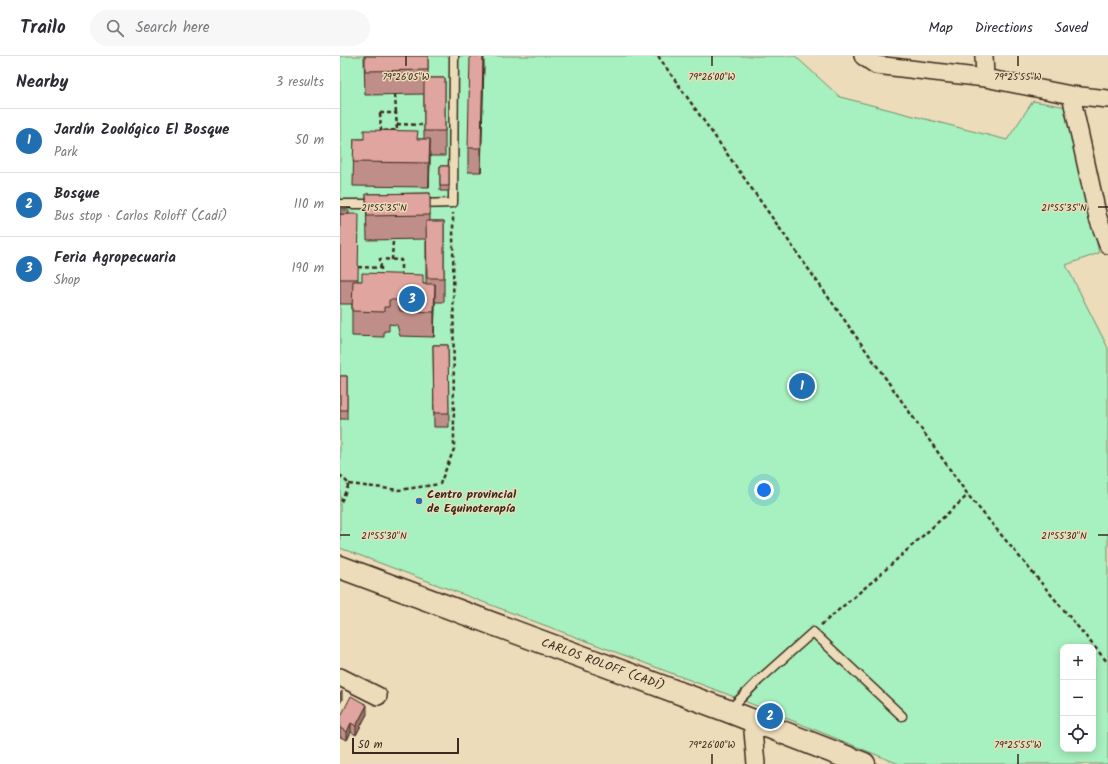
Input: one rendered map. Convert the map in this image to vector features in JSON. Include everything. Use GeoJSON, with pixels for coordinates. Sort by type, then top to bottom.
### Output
{"type":"FeatureCollection","features":[{"type":"Feature","properties":{"kind":"street"},"geometry":{"type":"LineString","coordinates":[[863,56],[876,65],[985,78],[1071,95],[1108,99]]}},
{"type":"Feature","properties":{"kind":"street"},"geometry":{"type":"LineString","coordinates":[[984,56],[985,78]]}},
{"type":"Feature","properties":{"kind":"street"},"geometry":{"type":"LineString","coordinates":[[1071,95],[1098,218],[1108,244]]}},
{"type":"Feature","properties":{"kind":"street","name":"CARLOS ROLOFF (CADÍ)"},"geometry":{"type":"LineString","coordinates":[[340,567],[752,720],[864,764]]}},
{"type":"Feature","properties":{"kind":"street"},"geometry":{"type":"LineString","coordinates":[[340,677],[378,696]]}},
{"type":"Feature","properties":{"kind":"street"},"geometry":{"type":"LineString","coordinates":[[752,720],[756,764]]}},
{"type":"Feature","properties":{"kind":"lane"},"geometry":{"type":"LineString","coordinates":[[408,204],[453,204],[454,56]]}},
{"type":"Feature","properties":{"kind":"lane"},"geometry":{"type":"LineString","coordinates":[[340,204],[385,204]]}},
{"type":"Feature","properties":{"kind":"lane"},"geometry":{"type":"LineString","coordinates":[[728,711],[758,681],[813,632],[902,716]]}},
{"type":"Feature","properties":{"kind":"path"},"geometry":{"type":"LineString","coordinates":[[658,56],[968,494],[1108,663]]}},
{"type":"Feature","properties":{"kind":"path"},"geometry":{"type":"LineString","coordinates":[[395,95],[397,130],[381,130],[380,113],[396,113]]}},
{"type":"Feature","properties":{"kind":"path"},"geometry":{"type":"LineString","coordinates":[[397,124],[424,125]]}},
{"type":"Feature","properties":{"kind":"path"},"geometry":{"type":"LineString","coordinates":[[390,130],[390,136]]}},
{"type":"Feature","properties":{"kind":"path"},"geometry":{"type":"LineString","coordinates":[[340,474],[349,484],[399,490],[440,484],[454,449],[453,204]]}},
{"type":"Feature","properties":{"kind":"path"},"geometry":{"type":"LineString","coordinates":[[392,260],[393,240]]}},
{"type":"Feature","properties":{"kind":"path"},"geometry":{"type":"LineString","coordinates":[[388,278],[381,278],[380,259],[401,260],[401,278]]}},
{"type":"Feature","properties":{"kind":"path"},"geometry":{"type":"LineString","coordinates":[[358,267],[381,268]]}},
{"type":"Feature","properties":{"kind":"path"},"geometry":{"type":"LineString","coordinates":[[395,278],[408,278]]}},
{"type":"Feature","properties":{"kind":"path"},"geometry":{"type":"LineString","coordinates":[[340,504],[349,484]]}},
{"type":"Feature","properties":{"kind":"path"},"geometry":{"type":"LineString","coordinates":[[813,632],[874,580],[968,494]]}},
{"type":"Feature","properties":{"kind":"green space"},"geometry":{"type":"Polygon","coordinates":[[[340,56],[795,56],[840,97],[1007,140],[1033,101],[1067,107],[1099,253],[1066,265],[1108,348],[1108,764],[899,764],[732,696],[340,548],[340,56]]]}},
{"type":"Feature","properties":{"kind":"building"},"geometry":{"type":"Polygon","coordinates":[[[365,56],[428,56],[428,70],[365,71],[365,56]]]}},
{"type":"Feature","properties":{"kind":"building"},"geometry":{"type":"Polygon","coordinates":[[[470,56],[483,56],[481,148],[468,148],[470,56]]]}},
{"type":"Feature","properties":{"kind":"building"},"geometry":{"type":"Polygon","coordinates":[[[424,78],[445,78],[445,131],[424,131],[424,78]]]}},
{"type":"Feature","properties":{"kind":"building"},"geometry":{"type":"Polygon","coordinates":[[[364,130],[418,131],[417,139],[430,139],[429,163],[353,162],[354,139],[364,139],[364,130]]]}},
{"type":"Feature","properties":{"kind":"building"},"geometry":{"type":"Polygon","coordinates":[[[440,166],[449,166],[449,186],[440,186],[440,166]]]}},
{"type":"Feature","properties":{"kind":"building"},"geometry":{"type":"Polygon","coordinates":[[[430,193],[430,215],[367,216],[366,194],[430,193]]]}},
{"type":"Feature","properties":{"kind":"building"},"geometry":{"type":"Polygon","coordinates":[[[340,211],[349,211],[349,214],[340,214],[340,211]]]}},
{"type":"Feature","properties":{"kind":"building"},"geometry":{"type":"Polygon","coordinates":[[[340,214],[359,214],[358,279],[340,279],[340,214]]]}},
{"type":"Feature","properties":{"kind":"building"},"geometry":{"type":"Polygon","coordinates":[[[426,221],[444,221],[444,278],[427,278],[426,221]]]}},
{"type":"Feature","properties":{"kind":"building"},"geometry":{"type":"Polygon","coordinates":[[[362,273],[423,275],[423,284],[435,284],[434,312],[400,311],[397,300],[389,300],[389,307],[384,307],[384,312],[352,311],[353,281],[362,281],[362,273]]]}},
{"type":"Feature","properties":{"kind":"building"},"geometry":{"type":"Polygon","coordinates":[[[433,345],[448,345],[449,413],[434,413],[433,345]]]}},
{"type":"Feature","properties":{"kind":"building"},"geometry":{"type":"Polygon","coordinates":[[[340,376],[347,376],[347,410],[340,410],[340,376]]]}},
{"type":"Feature","properties":{"kind":"building"},"geometry":{"type":"Polygon","coordinates":[[[351,696],[367,705],[356,726],[351,723],[347,732],[340,728],[340,718],[351,696]]]}},
{"type":"Feature","properties":{"kind":"place","name":"Feria Agropecuaria"},"geometry":{"type":"Point","coordinates":[412,299]}},
{"type":"Feature","properties":{"kind":"place","name":"Jardín Zoológico El Bosque"},"geometry":{"type":"Point","coordinates":[802,386]}},
{"type":"Feature","properties":{"kind":"place","name":"Centro provincial de Equinoterapía"},"geometry":{"type":"Point","coordinates":[419,501]}},
{"type":"Feature","properties":{"kind":"place","name":"Bosque"},"geometry":{"type":"Point","coordinates":[770,716]}}]}
